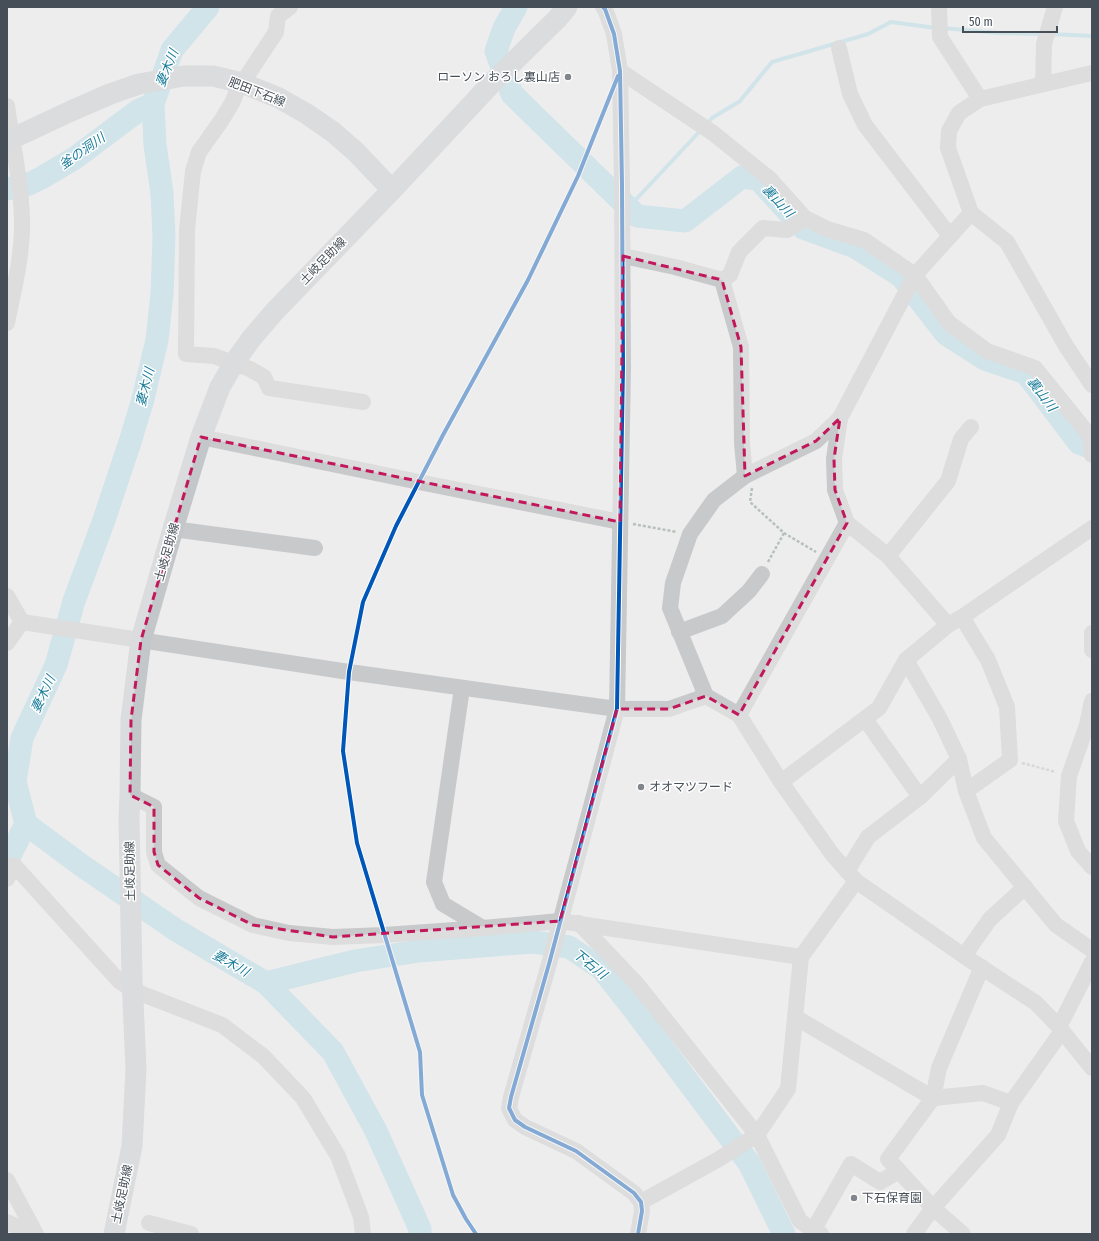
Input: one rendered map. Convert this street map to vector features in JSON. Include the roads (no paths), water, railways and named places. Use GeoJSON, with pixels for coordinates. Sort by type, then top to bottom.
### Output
{"type":"FeatureCollection","features":[{"type":"Feature","properties":{"kind":"main road","name":"土岐足助線"},"geometry":{"type":"LineString","coordinates":[[114,1234],[132,1146],[136,1069],[132,984],[129,818],[134,638],[173,529],[202,437],[220,387],[234,363],[251,339],[275,311],[392,190],[490,85],[558,18],[567,7]]}},
{"type":"Feature","properties":{"kind":"main road","name":"肥田下石線"},"geometry":{"type":"LineString","coordinates":[[9,140],[77,108],[139,84],[184,76],[213,76],[241,83],[279,98],[307,114],[333,132],[356,152],[392,190]]}},
{"type":"Feature","properties":{"kind":"street"},"geometry":{"type":"LineString","coordinates":[[290,7],[278,16],[276,32],[241,83],[232,103],[199,152],[192,171],[187,230],[186,354],[214,356],[250,369],[264,377],[269,388],[363,402]]}},
{"type":"Feature","properties":{"kind":"street"},"geometry":{"type":"LineString","coordinates":[[603,7],[614,34],[620,71],[623,218],[623,367],[617,709],[549,964],[511,1097],[510,1108],[515,1120],[525,1127],[576,1151],[634,1193],[641,1202],[642,1211],[638,1234]]}},
{"type":"Feature","properties":{"kind":"street"},"geometry":{"type":"LineString","coordinates":[[939,7],[940,37],[980,99]]}},
{"type":"Feature","properties":{"kind":"street"},"geometry":{"type":"LineString","coordinates":[[1043,84],[1044,44],[1055,7]]}},
{"type":"Feature","properties":{"kind":"street"},"geometry":{"type":"LineString","coordinates":[[839,48],[850,94],[864,125],[950,236]]}},
{"type":"Feature","properties":{"kind":"street"},"geometry":{"type":"LineString","coordinates":[[620,71],[713,133],[770,179],[804,218],[827,229],[864,240],[915,275],[949,323],[987,351],[1035,368],[1091,436],[1092,455]]}},
{"type":"Feature","properties":{"kind":"street"},"geometry":{"type":"LineString","coordinates":[[1092,73],[980,99],[959,114],[949,131],[948,148],[971,213],[1007,242],[1066,346],[1092,385]]}},
{"type":"Feature","properties":{"kind":"street"},"geometry":{"type":"LineString","coordinates":[[7,106],[9,140],[21,194],[22,232],[18,266],[7,323]]}},
{"type":"Feature","properties":{"kind":"street"},"geometry":{"type":"LineString","coordinates":[[971,213],[915,275],[840,418],[816,441],[745,476],[714,500],[690,534],[673,583],[670,608],[706,696],[739,715],[782,782],[832,854],[851,876],[964,956],[1036,1003],[1061,1029],[1092,1068]]}},
{"type":"Feature","properties":{"kind":"street"},"geometry":{"type":"LineString","coordinates":[[623,256],[675,267],[722,280],[730,275],[739,252],[763,228],[787,230],[804,218]]}},
{"type":"Feature","properties":{"kind":"street"},"geometry":{"type":"LineString","coordinates":[[722,280],[741,347],[742,443],[745,476]]}},
{"type":"Feature","properties":{"kind":"street"},"geometry":{"type":"LineString","coordinates":[[840,418],[834,459],[835,490],[847,523],[888,556],[955,621],[988,660],[1007,706],[1010,760],[966,790]]}},
{"type":"Feature","properties":{"kind":"street"},"geometry":{"type":"LineString","coordinates":[[888,556],[948,481],[961,439],[971,427]]}},
{"type":"Feature","properties":{"kind":"street"},"geometry":{"type":"LineString","coordinates":[[202,437],[620,522]]}},
{"type":"Feature","properties":{"kind":"street"},"geometry":{"type":"LineString","coordinates":[[739,715],[847,523]]}},
{"type":"Feature","properties":{"kind":"street"},"geometry":{"type":"LineString","coordinates":[[782,782],[879,708],[906,660],[955,621],[1092,528]]}},
{"type":"Feature","properties":{"kind":"street"},"geometry":{"type":"LineString","coordinates":[[173,529],[315,548]]}},
{"type":"Feature","properties":{"kind":"street"},"geometry":{"type":"LineString","coordinates":[[680,632],[722,616],[750,591],[762,574]]}},
{"type":"Feature","properties":{"kind":"street"},"geometry":{"type":"LineString","coordinates":[[7,596],[22,622]]}},
{"type":"Feature","properties":{"kind":"street"},"geometry":{"type":"LineString","coordinates":[[22,622],[349,672],[617,709],[669,709],[706,696]]}},
{"type":"Feature","properties":{"kind":"street"},"geometry":{"type":"LineString","coordinates":[[7,643],[22,622]]}},
{"type":"Feature","properties":{"kind":"street"},"geometry":{"type":"LineString","coordinates":[[1092,633],[1092,650]]}},
{"type":"Feature","properties":{"kind":"street"},"geometry":{"type":"LineString","coordinates":[[906,660],[940,719],[959,759],[966,790],[984,838],[1056,925],[1092,950]]}},
{"type":"Feature","properties":{"kind":"street"},"geometry":{"type":"LineString","coordinates":[[462,688],[434,882],[443,904],[482,928]]}},
{"type":"Feature","properties":{"kind":"street"},"geometry":{"type":"LineString","coordinates":[[1092,701],[1087,726],[1069,776],[1066,821],[1078,851],[1092,867]]}},
{"type":"Feature","properties":{"kind":"street"},"geometry":{"type":"LineString","coordinates":[[865,719],[920,797]]}},
{"type":"Feature","properties":{"kind":"street"},"geometry":{"type":"LineString","coordinates":[[641,1202],[757,1136],[788,1089],[801,957],[851,876],[868,837],[920,797],[959,759]]}},
{"type":"Feature","properties":{"kind":"street"},"geometry":{"type":"LineString","coordinates":[[130,795],[154,807],[154,852],[158,865],[200,898],[253,925],[290,933],[333,937],[482,928],[560,920],[801,957]]}},
{"type":"Feature","properties":{"kind":"street"},"geometry":{"type":"LineString","coordinates":[[7,879],[14,865],[119,981],[132,984],[222,1025],[263,1056],[303,1098],[338,1156],[361,1217],[363,1234]]}},
{"type":"Feature","properties":{"kind":"street"},"geometry":{"type":"LineString","coordinates":[[964,956],[990,919],[1025,887]]}},
{"type":"Feature","properties":{"kind":"street"},"geometry":{"type":"LineString","coordinates":[[579,923],[637,984],[757,1136],[800,1221],[815,1233],[851,1164],[880,1182],[899,1171]]}},
{"type":"Feature","properties":{"kind":"street"},"geometry":{"type":"LineString","coordinates":[[914,1234],[933,1208],[998,1135],[1011,1102],[1061,1029],[1092,962]]}},
{"type":"Feature","properties":{"kind":"street"},"geometry":{"type":"LineString","coordinates":[[963,1234],[933,1208],[888,1159],[933,1098],[939,1068],[982,967]]}},
{"type":"Feature","properties":{"kind":"street"},"geometry":{"type":"LineString","coordinates":[[795,1016],[933,1098],[983,1093],[1011,1102]]}},
{"type":"Feature","properties":{"kind":"street"},"geometry":{"type":"LineString","coordinates":[[7,1180],[35,1234]]}},
{"type":"Feature","properties":{"kind":"street"},"geometry":{"type":"LineString","coordinates":[[7,1222],[35,1234]]}},
{"type":"Feature","properties":{"kind":"street"},"geometry":{"type":"LineString","coordinates":[[149,1223],[191,1234]]}},
{"type":"Feature","properties":{"kind":"waterway","name":"妻木川"},"geometry":{"type":"LineString","coordinates":[[208,7],[172,50],[153,104],[155,145],[162,193],[164,237],[162,294],[157,340],[143,399],[104,520],[74,601],[56,665],[22,738],[15,782],[26,824],[81,865],[176,930],[266,983],[333,1052],[376,1131],[420,1229],[420,1234]]}},
{"type":"Feature","properties":{"kind":"waterway","name":"裏山川"},"geometry":{"type":"LineString","coordinates":[[516,7],[504,28],[496,51],[512,94],[637,216],[685,221],[742,177],[758,179],[803,228],[855,247],[901,276],[946,334],[985,359],[1026,373],[1079,443],[1092,448]]}},
{"type":"Feature","properties":{"kind":"waterway"},"geometry":{"type":"LineString","coordinates":[[706,125],[712,118],[740,101],[772,62],[868,34],[891,22],[936,28]]}},
{"type":"Feature","properties":{"kind":"waterway"},"geometry":{"type":"LineString","coordinates":[[943,28],[998,33],[1044,34]]}},
{"type":"Feature","properties":{"kind":"waterway"},"geometry":{"type":"LineString","coordinates":[[1050,34],[1092,36]]}},
{"type":"Feature","properties":{"kind":"waterway","name":"釜の洞川"},"geometry":{"type":"LineString","coordinates":[[7,189],[29,184],[43,177],[75,158],[139,110],[153,104]]}},
{"type":"Feature","properties":{"kind":"waterway"},"geometry":{"type":"LineString","coordinates":[[628,208],[701,130]]}},
{"type":"Feature","properties":{"kind":"waterway"},"geometry":{"type":"LineString","coordinates":[[7,861],[26,824]]}},
{"type":"Feature","properties":{"kind":"waterway","name":"下石川"},"geometry":{"type":"LineString","coordinates":[[266,983],[355,961],[419,951],[533,942],[569,947],[602,969],[749,1163],[784,1234]]}},
{"type":"Feature","properties":{"kind":"place","name":"ローソン おろし裏山店"},"geometry":{"type":"Point","coordinates":[568,77]}},
{"type":"Feature","properties":{"kind":"place","name":"オオマツフード"},"geometry":{"type":"Point","coordinates":[641,787]}},
{"type":"Feature","properties":{"kind":"place","name":"下石保育園"},"geometry":{"type":"Point","coordinates":[854,1198]}}]}
